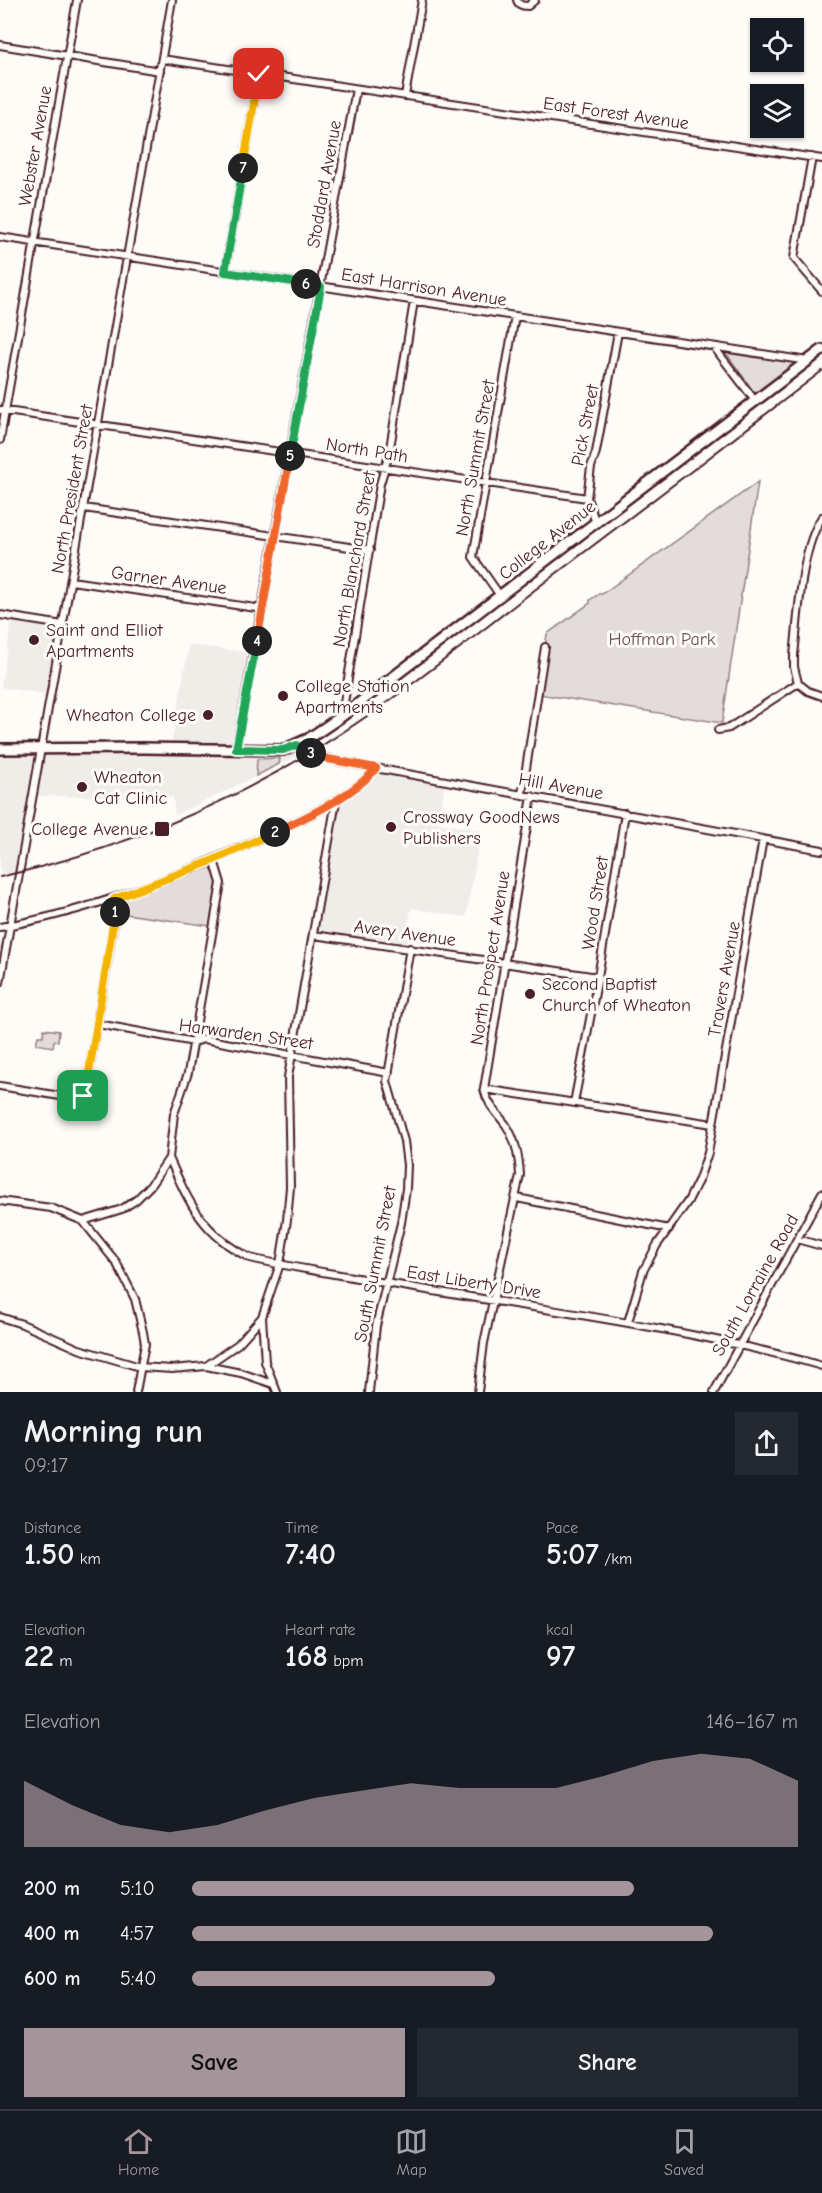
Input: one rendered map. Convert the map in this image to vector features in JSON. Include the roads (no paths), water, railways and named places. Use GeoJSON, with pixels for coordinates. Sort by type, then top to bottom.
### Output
{"type":"FeatureCollection","features":[{"type":"Feature","properties":{"kind":"street","name":"Webster Avenue"},"geometry":{"type":"LineString","coordinates":[[0,440],[3,411],[77,0]]}},
{"type":"Feature","properties":{"kind":"street","name":"North President Street"},"geometry":{"type":"LineString","coordinates":[[0,983],[172,0]]}},
{"type":"Feature","properties":{"kind":"street"},"geometry":{"type":"LineString","coordinates":[[162,59],[405,96],[422,0]]}},
{"type":"Feature","properties":{"kind":"street"},"geometry":{"type":"LineString","coordinates":[[517,0],[524,6],[532,4],[535,0]]}},
{"type":"Feature","properties":{"kind":"street"},"geometry":{"type":"LineString","coordinates":[[0,45],[160,71]]}},
{"type":"Feature","properties":{"kind":"street"},"geometry":{"type":"LineString","coordinates":[[225,272],[259,74]]}},
{"type":"Feature","properties":{"kind":"street","name":"Stoddard Avenue"},"geometry":{"type":"LineString","coordinates":[[236,749],[356,89]]}},
{"type":"Feature","properties":{"kind":"street","name":"East Forest Avenue"},"geometry":{"type":"LineString","coordinates":[[405,96],[822,159]]}},
{"type":"Feature","properties":{"kind":"street"},"geometry":{"type":"LineString","coordinates":[[812,157],[794,258],[822,291]]}},
{"type":"Feature","properties":{"kind":"street","name":"East Harrison Avenue"},"geometry":{"type":"LineString","coordinates":[[0,237],[808,361]]}},
{"type":"Feature","properties":{"kind":"street","name":"North Blanchard Street"},"geometry":{"type":"LineString","coordinates":[[342,716],[380,484],[385,468],[414,301]]}},
{"type":"Feature","properties":{"kind":"street","name":"North Summit Street"},"geometry":{"type":"LineString","coordinates":[[501,597],[473,556],[515,316]]}},
{"type":"Feature","properties":{"kind":"street","name":"Pick Street"},"geometry":{"type":"LineString","coordinates":[[596,523],[587,498],[618,332]]}},
{"type":"Feature","properties":{"kind":"street"},"geometry":{"type":"LineString","coordinates":[[714,347],[756,402]]}},
{"type":"Feature","properties":{"kind":"street","name":"College Avenue"},"geometry":{"type":"LineString","coordinates":[[0,749],[283,750],[297,745],[342,716],[501,597],[822,350]]}},
{"type":"Feature","properties":{"kind":"street","name":"North Path"},"geometry":{"type":"LineString","coordinates":[[3,411],[587,498]]}},
{"type":"Feature","properties":{"kind":"street"},"geometry":{"type":"LineString","coordinates":[[84,508],[370,550]]}},
{"type":"Feature","properties":{"kind":"street"},"geometry":{"type":"LineString","coordinates":[[822,517],[811,539],[807,556],[794,655],[798,682],[808,691],[822,696]]}},
{"type":"Feature","properties":{"kind":"street","name":"Garner Avenue"},"geometry":{"type":"LineString","coordinates":[[71,581],[262,609]]}},
{"type":"Feature","properties":{"kind":"street"},"geometry":{"type":"LineString","coordinates":[[0,615],[63,625]]}},
{"type":"Feature","properties":{"kind":"street"},"geometry":{"type":"LineString","coordinates":[[522,794],[545,647]]}},
{"type":"Feature","properties":{"kind":"street"},"geometry":{"type":"LineString","coordinates":[[718,729],[729,728],[798,682]]}},
{"type":"Feature","properties":{"kind":"street","name":"Hill Avenue"},"geometry":{"type":"LineString","coordinates":[[297,745],[319,756],[376,768],[822,850]]}},
{"type":"Feature","properties":{"kind":"street"},"geometry":{"type":"LineString","coordinates":[[0,927],[66,913],[114,899],[214,860],[295,823],[336,801],[369,777],[376,768]]}},
{"type":"Feature","properties":{"kind":"street","name":"North Prospect Avenue"},"geometry":{"type":"LineString","coordinates":[[484,1089],[532,796]]}},
{"type":"Feature","properties":{"kind":"street"},"geometry":{"type":"LineString","coordinates":[[277,1392],[265,1362],[262,1317],[280,1264],[289,1203],[288,1077],[336,801]]}},
{"type":"Feature","properties":{"kind":"street","name":"Wood Street"},"geometry":{"type":"LineString","coordinates":[[574,1103],[598,977],[625,813]]}},
{"type":"Feature","properties":{"kind":"street","name":"Travers Avenue"},"geometry":{"type":"LineString","coordinates":[[628,1322],[643,1271],[688,1201],[708,1153],[764,840]]}},
{"type":"Feature","properties":{"kind":"street"},"geometry":{"type":"LineString","coordinates":[[83,1221],[122,1209],[136,1200],[150,1186],[169,1158],[174,1114],[188,1073],[221,883],[214,860]]}},
{"type":"Feature","properties":{"kind":"street"},"geometry":{"type":"LineString","coordinates":[[0,1086],[78,1099],[83,1096],[86,1091],[98,1024],[116,909],[114,899]]}},
{"type":"Feature","properties":{"kind":"street","name":"Avery Avenue"},"geometry":{"type":"LineString","coordinates":[[314,934],[598,977]]}},
{"type":"Feature","properties":{"kind":"street"},"geometry":{"type":"LineString","coordinates":[[389,1073],[411,948]]}},
{"type":"Feature","properties":{"kind":"street","name":"Harwarden Street"},"geometry":{"type":"LineString","coordinates":[[98,1024],[194,1042],[204,1039],[389,1073]]}},
{"type":"Feature","properties":{"kind":"street","name":"South Summit Street"},"geometry":{"type":"LineString","coordinates":[[369,1392],[376,1326],[401,1223],[407,1172],[403,1135],[387,1081],[389,1073]]}},
{"type":"Feature","properties":{"kind":"street"},"geometry":{"type":"LineString","coordinates":[[478,1392],[481,1359],[517,1198],[520,1175],[516,1149],[508,1128],[486,1098],[484,1089],[713,1124]]}},
{"type":"Feature","properties":{"kind":"street","name":"East Liberty Drive"},"geometry":{"type":"LineString","coordinates":[[169,1158],[185,1194],[214,1235],[250,1258],[386,1283],[628,1322],[740,1345],[822,1366]]}},
{"type":"Feature","properties":{"kind":"street","name":"South Lorraine Road"},"geometry":{"type":"LineString","coordinates":[[714,1392],[822,1193]]}},
{"type":"Feature","properties":{"kind":"street"},"geometry":{"type":"LineString","coordinates":[[517,1198],[669,1229]]}},
{"type":"Feature","properties":{"kind":"street"},"geometry":{"type":"LineString","coordinates":[[0,1201],[51,1208],[83,1221],[116,1262],[135,1299],[145,1344],[136,1392]]}},
{"type":"Feature","properties":{"kind":"street"},"geometry":{"type":"LineString","coordinates":[[797,1239],[822,1246]]}},
{"type":"Feature","properties":{"kind":"street"},"geometry":{"type":"LineString","coordinates":[[0,1317],[79,1349],[140,1366],[172,1369],[206,1366],[241,1373],[273,1384]]}},
{"type":"Feature","properties":{"kind":"street"},"geometry":{"type":"LineString","coordinates":[[206,1366],[238,1344],[262,1317]]}},
{"type":"Feature","properties":{"kind":"railway"},"geometry":{"type":"LineString","coordinates":[[0,877],[80,855],[159,828],[272,775],[339,735],[429,671],[822,371]]}},
{"type":"Feature","properties":{"kind":"place","name":"Saint and Elliot Apartments"},"geometry":{"type":"Point","coordinates":[34,640]}},
{"type":"Feature","properties":{"kind":"place","name":"College Station Apartments"},"geometry":{"type":"Point","coordinates":[283,696]}},
{"type":"Feature","properties":{"kind":"place","name":"Wheaton College"},"geometry":{"type":"Point","coordinates":[208,715]}},
{"type":"Feature","properties":{"kind":"place","name":"Wheaton Cat Clinic"},"geometry":{"type":"Point","coordinates":[82,787]}},
{"type":"Feature","properties":{"kind":"place","name":"Crossway GoodNews Publishers"},"geometry":{"type":"Point","coordinates":[391,827]}},
{"type":"Feature","properties":{"kind":"place","name":"College Avenue"},"geometry":{"type":"Point","coordinates":[162,829]}},
{"type":"Feature","properties":{"kind":"place","name":"Second Baptist Church of Wheaton"},"geometry":{"type":"Point","coordinates":[530,994]}},
{"type":"Feature","properties":{"kind":"park label","name":"Hoffman Park"},"geometry":{"type":"Point","coordinates":[662,639]}}]}
